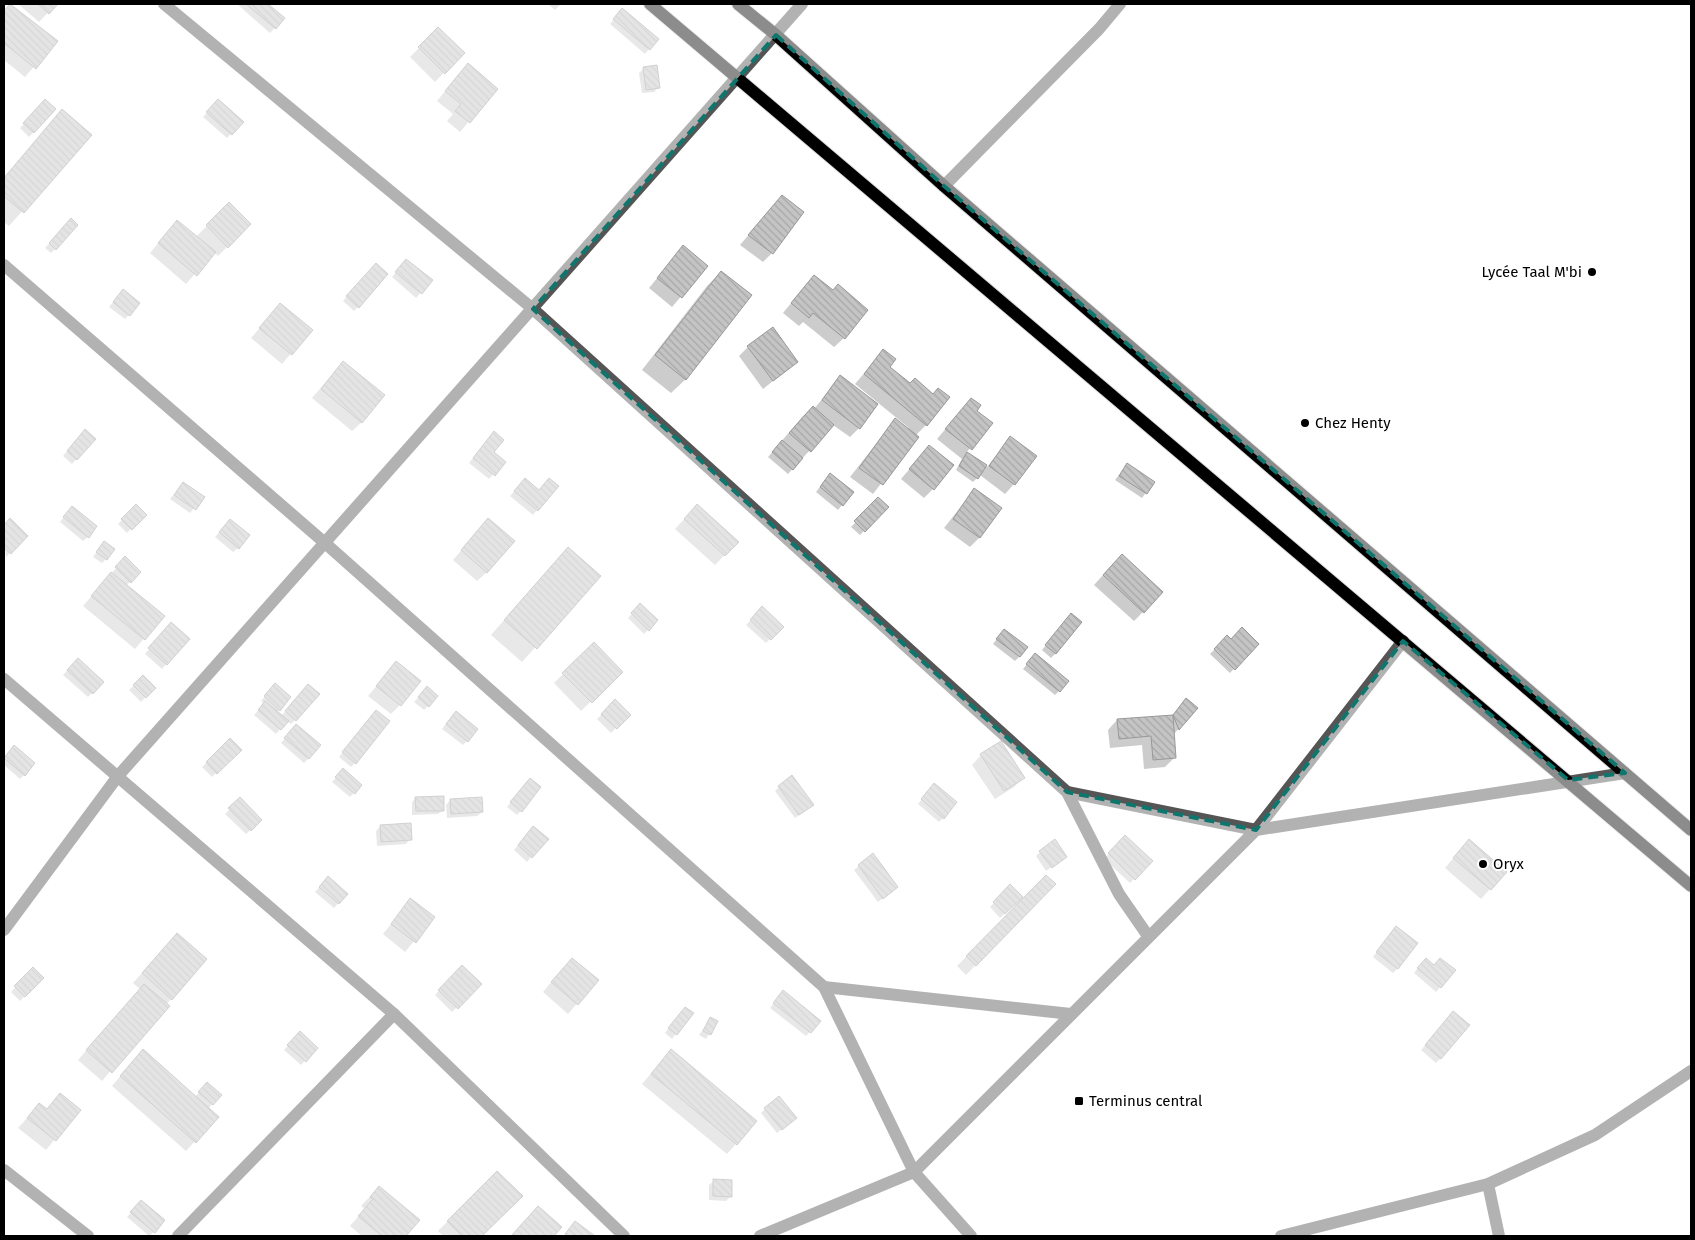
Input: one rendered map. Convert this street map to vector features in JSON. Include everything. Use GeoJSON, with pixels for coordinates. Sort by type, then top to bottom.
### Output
{"type":"FeatureCollection","features":[{"type":"Feature","properties":{"kind":"main road"},"geometry":{"type":"LineString","coordinates":[[650,4],[1691,886]]}},
{"type":"Feature","properties":{"kind":"main road"},"geometry":{"type":"LineString","coordinates":[[738,4],[776,35],[944,186],[1691,830]]}},
{"type":"Feature","properties":{"kind":"street"},"geometry":{"type":"LineString","coordinates":[[164,4],[533,309],[1067,792],[1120,894],[1148,936]]}},
{"type":"Feature","properties":{"kind":"street"},"geometry":{"type":"LineString","coordinates":[[4,930],[118,776],[739,78],[802,4]]}},
{"type":"Feature","properties":{"kind":"street"},"geometry":{"type":"LineString","coordinates":[[944,186],[1099,29],[1120,4]]}},
{"type":"Feature","properties":{"kind":"street"},"geometry":{"type":"LineString","coordinates":[[4,264],[325,543],[824,987],[914,1172],[971,1236]]}},
{"type":"Feature","properties":{"kind":"street"},"geometry":{"type":"LineString","coordinates":[[760,1236],[914,1172],[1256,830],[1402,641]]}},
{"type":"Feature","properties":{"kind":"street"},"geometry":{"type":"LineString","coordinates":[[4,679],[394,1014],[624,1236]]}},
{"type":"Feature","properties":{"kind":"street"},"geometry":{"type":"LineString","coordinates":[[1067,792],[1256,830],[1568,780],[1625,773]]}},
{"type":"Feature","properties":{"kind":"street"},"geometry":{"type":"LineString","coordinates":[[824,987],[1071,1014]]}},
{"type":"Feature","properties":{"kind":"street"},"geometry":{"type":"LineString","coordinates":[[178,1236],[394,1014]]}},
{"type":"Feature","properties":{"kind":"street"},"geometry":{"type":"LineString","coordinates":[[1281,1236],[1488,1184],[1595,1135],[1691,1071]]}},
{"type":"Feature","properties":{"kind":"street"},"geometry":{"type":"LineString","coordinates":[[4,1170],[88,1236]]}},
{"type":"Feature","properties":{"kind":"street"},"geometry":{"type":"LineString","coordinates":[[1488,1184],[1499,1236]]}},
{"type":"Feature","properties":{"kind":"highlighted area"},"geometry":{"type":"Polygon","coordinates":[[[776,35],[944,186],[1625,773],[1568,780],[1403,641],[1256,830],[1067,792],[533,309],[776,35]]]}},
{"type":"Feature","properties":{"kind":"building"},"geometry":{"type":"Polygon","coordinates":[[[10,4],[58,41],[36,69],[4,43],[4,11],[10,4]]]}},
{"type":"Feature","properties":{"kind":"building"},"geometry":{"type":"Polygon","coordinates":[[[38,4],[58,4],[49,14],[38,4]]]}},
{"type":"Feature","properties":{"kind":"building"},"geometry":{"type":"Polygon","coordinates":[[[246,4],[268,4],[285,18],[276,29],[246,4]]]}},
{"type":"Feature","properties":{"kind":"building"},"geometry":{"type":"Polygon","coordinates":[[[622,8],[659,39],[650,50],[613,19],[622,8]]]}},
{"type":"Feature","properties":{"kind":"building"},"geometry":{"type":"Polygon","coordinates":[[[438,27],[465,53],[445,74],[418,47],[438,27]]]}},
{"type":"Feature","properties":{"kind":"building"},"geometry":{"type":"Polygon","coordinates":[[[468,63],[498,89],[470,123],[455,111],[461,104],[445,91],[468,63]]]}},
{"type":"Feature","properties":{"kind":"building"},"geometry":{"type":"Polygon","coordinates":[[[657,65],[660,88],[646,90],[643,67],[657,65]]]}},
{"type":"Feature","properties":{"kind":"building"},"geometry":{"type":"Polygon","coordinates":[[[45,99],[56,109],[34,133],[23,123],[45,99]]]}},
{"type":"Feature","properties":{"kind":"building"},"geometry":{"type":"Polygon","coordinates":[[[218,99],[244,122],[232,135],[206,112],[218,99]]]}},
{"type":"Feature","properties":{"kind":"building"},"geometry":{"type":"Polygon","coordinates":[[[62,109],[92,135],[24,213],[4,196],[4,178],[62,109]]]}},
{"type":"Feature","properties":{"kind":"building"},"geometry":{"type":"Polygon","coordinates":[[[782,195],[804,212],[773,254],[748,235],[782,195]]]}},
{"type":"Feature","properties":{"kind":"building"},"geometry":{"type":"Polygon","coordinates":[[[229,202],[251,224],[228,248],[206,225],[229,202]]]}},
{"type":"Feature","properties":{"kind":"building"},"geometry":{"type":"Polygon","coordinates":[[[71,218],[78,225],[56,250],[49,243],[71,218]]]}},
{"type":"Feature","properties":{"kind":"building"},"geometry":{"type":"Polygon","coordinates":[[[177,220],[216,252],[197,276],[158,243],[177,220]]]}},
{"type":"Feature","properties":{"kind":"building"},"geometry":{"type":"Polygon","coordinates":[[[683,245],[708,266],[682,298],[657,278],[683,245]]]}},
{"type":"Feature","properties":{"kind":"building"},"geometry":{"type":"Polygon","coordinates":[[[406,259],[433,280],[422,294],[395,272],[406,259]]]}},
{"type":"Feature","properties":{"kind":"building"},"geometry":{"type":"Polygon","coordinates":[[[376,263],[388,274],[359,308],[346,296],[376,263]]]}},
{"type":"Feature","properties":{"kind":"building"},"geometry":{"type":"Polygon","coordinates":[[[721,271],[752,295],[686,380],[655,355],[721,271]]]}},
{"type":"Feature","properties":{"kind":"building"},"geometry":{"type":"Polygon","coordinates":[[[814,275],[833,290],[838,284],[868,310],[845,339],[813,313],[809,318],[791,303],[814,275]]]}},
{"type":"Feature","properties":{"kind":"building"},"geometry":{"type":"Polygon","coordinates":[[[123,289],[140,303],[130,316],[113,302],[123,289]]]}},
{"type":"Feature","properties":{"kind":"building"},"geometry":{"type":"Polygon","coordinates":[[[280,303],[313,330],[292,355],[259,328],[280,303]]]}},
{"type":"Feature","properties":{"kind":"building"},"geometry":{"type":"Polygon","coordinates":[[[773,327],[798,362],[773,381],[747,346],[773,327]]]}},
{"type":"Feature","properties":{"kind":"building"},"geometry":{"type":"Polygon","coordinates":[[[883,349],[896,359],[890,367],[910,383],[915,378],[933,394],[938,388],[950,397],[927,426],[864,374],[883,349]]]}},
{"type":"Feature","properties":{"kind":"building"},"geometry":{"type":"Polygon","coordinates":[[[343,361],[385,395],[362,423],[321,389],[343,361]]]}},
{"type":"Feature","properties":{"kind":"building"},"geometry":{"type":"Polygon","coordinates":[[[840,375],[878,404],[860,429],[822,400],[840,375]]]}},
{"type":"Feature","properties":{"kind":"building"},"geometry":{"type":"Polygon","coordinates":[[[971,398],[981,405],[977,411],[993,423],[972,450],[945,429],[971,398]]]}},
{"type":"Feature","properties":{"kind":"building"},"geometry":{"type":"Polygon","coordinates":[[[813,406],[834,425],[811,452],[789,433],[813,406]]]}},
{"type":"Feature","properties":{"kind":"building"},"geometry":{"type":"Polygon","coordinates":[[[895,418],[919,437],[883,485],[859,468],[895,418]]]}},
{"type":"Feature","properties":{"kind":"building"},"geometry":{"type":"Polygon","coordinates":[[[85,429],[96,439],[77,460],[67,451],[85,429]]]}},
{"type":"Feature","properties":{"kind":"building"},"geometry":{"type":"Polygon","coordinates":[[[494,431],[504,440],[494,452],[506,462],[495,476],[473,458],[494,431]]]}},
{"type":"Feature","properties":{"kind":"building"},"geometry":{"type":"Polygon","coordinates":[[[1010,436],[1037,456],[1015,485],[989,466],[1010,436]]]}},
{"type":"Feature","properties":{"kind":"building"},"geometry":{"type":"Polygon","coordinates":[[[782,440],[803,458],[793,470],[772,452],[782,440]]]}},
{"type":"Feature","properties":{"kind":"building"},"geometry":{"type":"Polygon","coordinates":[[[929,445],[954,465],[934,490],[909,469],[929,445]]]}},
{"type":"Feature","properties":{"kind":"building"},"geometry":{"type":"Polygon","coordinates":[[[967,452],[987,465],[978,479],[959,466],[967,452]]]}},
{"type":"Feature","properties":{"kind":"building"},"geometry":{"type":"Polygon","coordinates":[[[1127,463],[1155,482],[1147,494],[1119,476],[1127,463]]]}},
{"type":"Feature","properties":{"kind":"building"},"geometry":{"type":"Polygon","coordinates":[[[830,473],[854,492],[843,506],[820,487],[830,473]]]}},
{"type":"Feature","properties":{"kind":"building"},"geometry":{"type":"Polygon","coordinates":[[[525,478],[539,490],[549,478],[559,486],[538,511],[514,491],[525,478]]]}},
{"type":"Feature","properties":{"kind":"building"},"geometry":{"type":"Polygon","coordinates":[[[183,482],[205,497],[196,510],[174,495],[183,482]]]}},
{"type":"Feature","properties":{"kind":"building"},"geometry":{"type":"Polygon","coordinates":[[[974,488],[1002,508],[980,538],[953,519],[974,488]]]}},
{"type":"Feature","properties":{"kind":"building"},"geometry":{"type":"Polygon","coordinates":[[[878,497],[889,507],[865,532],[854,521],[878,497]]]}},
{"type":"Feature","properties":{"kind":"building"},"geometry":{"type":"Polygon","coordinates":[[[136,504],[147,515],[132,530],[121,519],[136,504]]]}},
{"type":"Feature","properties":{"kind":"building"},"geometry":{"type":"Polygon","coordinates":[[[697,504],[739,542],[725,556],[684,519],[697,504]]]}},
{"type":"Feature","properties":{"kind":"building"},"geometry":{"type":"Polygon","coordinates":[[[72,506],[97,526],[89,538],[63,517],[72,506]]]}},
{"type":"Feature","properties":{"kind":"building"},"geometry":{"type":"Polygon","coordinates":[[[10,518],[28,536],[11,554],[4,548],[4,525],[10,518]]]}},
{"type":"Feature","properties":{"kind":"building"},"geometry":{"type":"Polygon","coordinates":[[[488,518],[515,541],[487,573],[461,550],[488,518]]]}},
{"type":"Feature","properties":{"kind":"building"},"geometry":{"type":"Polygon","coordinates":[[[230,519],[250,535],[239,549],[219,532],[230,519]]]}},
{"type":"Feature","properties":{"kind":"building"},"geometry":{"type":"Polygon","coordinates":[[[104,541],[115,549],[107,560],[96,552],[104,541]]]}},
{"type":"Feature","properties":{"kind":"building"},"geometry":{"type":"Polygon","coordinates":[[[568,547],[601,576],[537,649],[504,620],[568,547]]]}},
{"type":"Feature","properties":{"kind":"building"},"geometry":{"type":"Polygon","coordinates":[[[1122,554],[1163,592],[1144,613],[1103,575],[1122,554]]]}},
{"type":"Feature","properties":{"kind":"building"},"geometry":{"type":"Polygon","coordinates":[[[125,556],[141,572],[131,583],[115,567],[125,556]]]}},
{"type":"Feature","properties":{"kind":"building"},"geometry":{"type":"Polygon","coordinates":[[[111,572],[165,616],[145,640],[91,596],[111,572]]]}},
{"type":"Feature","properties":{"kind":"building"},"geometry":{"type":"Polygon","coordinates":[[[640,603],[658,620],[649,631],[631,613],[640,603]]]}},
{"type":"Feature","properties":{"kind":"building"},"geometry":{"type":"Polygon","coordinates":[[[762,606],[784,627],[771,640],[750,620],[762,606]]]}},
{"type":"Feature","properties":{"kind":"building"},"geometry":{"type":"Polygon","coordinates":[[[1071,613],[1082,622],[1056,654],[1045,645],[1071,613]]]}},
{"type":"Feature","properties":{"kind":"building"},"geometry":{"type":"Polygon","coordinates":[[[171,622],[190,639],[167,665],[148,648],[171,622]]]}},
{"type":"Feature","properties":{"kind":"building"},"geometry":{"type":"Polygon","coordinates":[[[1242,627],[1259,644],[1235,670],[1214,649],[1227,635],[1231,639],[1242,627]]]}},
{"type":"Feature","properties":{"kind":"building"},"geometry":{"type":"Polygon","coordinates":[[[1004,629],[1028,647],[1020,657],[996,639],[1004,629]]]}},
{"type":"Feature","properties":{"kind":"building"},"geometry":{"type":"Polygon","coordinates":[[[594,642],[623,672],[592,703],[562,673],[594,642]]]}},
{"type":"Feature","properties":{"kind":"building"},"geometry":{"type":"Polygon","coordinates":[[[1035,653],[1069,681],[1060,692],[1026,664],[1035,653]]]}},
{"type":"Feature","properties":{"kind":"building"},"geometry":{"type":"Polygon","coordinates":[[[78,658],[104,682],[93,694],[67,670],[78,658]]]}},
{"type":"Feature","properties":{"kind":"building"},"geometry":{"type":"Polygon","coordinates":[[[396,661],[421,681],[401,706],[376,686],[396,661]]]}},
{"type":"Feature","properties":{"kind":"building"},"geometry":{"type":"Polygon","coordinates":[[[143,675],[156,688],[146,698],[133,685],[143,675]]]}},
{"type":"Feature","properties":{"kind":"building"},"geometry":{"type":"Polygon","coordinates":[[[275,683],[291,697],[280,711],[264,696],[275,683]]]}},
{"type":"Feature","properties":{"kind":"building"},"geometry":{"type":"Polygon","coordinates":[[[308,684],[320,694],[296,721],[285,711],[308,684]]]}},
{"type":"Feature","properties":{"kind":"building"},"geometry":{"type":"Polygon","coordinates":[[[427,686],[438,696],[429,707],[418,697],[427,686]]]}},
{"type":"Feature","properties":{"kind":"building"},"geometry":{"type":"Polygon","coordinates":[[[1186,698],[1198,708],[1179,730],[1173,715],[1186,698]]]}},
{"type":"Feature","properties":{"kind":"building"},"geometry":{"type":"Polygon","coordinates":[[[615,699],[631,715],[617,729],[601,714],[615,699]]]}},
{"type":"Feature","properties":{"kind":"building"},"geometry":{"type":"Polygon","coordinates":[[[265,701],[289,721],[281,730],[258,710],[265,701]]]}},
{"type":"Feature","properties":{"kind":"building"},"geometry":{"type":"Polygon","coordinates":[[[376,710],[390,721],[356,764],[342,752],[376,710]]]}},
{"type":"Feature","properties":{"kind":"building"},"geometry":{"type":"Polygon","coordinates":[[[456,711],[478,729],[468,742],[446,724],[456,711]]]}},
{"type":"Feature","properties":{"kind":"building"},"geometry":{"type":"Polygon","coordinates":[[[1173,715],[1176,758],[1153,760],[1151,736],[1119,739],[1117,719],[1173,715]]]}},
{"type":"Feature","properties":{"kind":"building"},"geometry":{"type":"Polygon","coordinates":[[[296,724],[321,745],[309,759],[284,738],[296,724]]]}},
{"type":"Feature","properties":{"kind":"building"},"geometry":{"type":"Polygon","coordinates":[[[230,738],[242,750],[217,774],[206,762],[230,738]]]}},
{"type":"Feature","properties":{"kind":"building"},"geometry":{"type":"Polygon","coordinates":[[[1001,741],[1025,778],[1004,791],[980,754],[1001,741]]]}},
{"type":"Feature","properties":{"kind":"building"},"geometry":{"type":"Polygon","coordinates":[[[14,745],[35,763],[25,776],[4,758],[14,745]]]}},
{"type":"Feature","properties":{"kind":"building"},"geometry":{"type":"Polygon","coordinates":[[[343,768],[362,785],[355,794],[335,777],[343,768]]]}},
{"type":"Feature","properties":{"kind":"building"},"geometry":{"type":"Polygon","coordinates":[[[792,775],[814,805],[799,815],[778,786],[792,775]]]}},
{"type":"Feature","properties":{"kind":"building"},"geometry":{"type":"Polygon","coordinates":[[[530,778],[541,787],[522,812],[510,802],[530,778]]]}},
{"type":"Feature","properties":{"kind":"building"},"geometry":{"type":"Polygon","coordinates":[[[934,783],[957,802],[944,819],[921,799],[934,783]]]}},
{"type":"Feature","properties":{"kind":"building"},"geometry":{"type":"Polygon","coordinates":[[[444,796],[444,811],[416,811],[415,797],[444,796]]]}},
{"type":"Feature","properties":{"kind":"building"},"geometry":{"type":"Polygon","coordinates":[[[240,797],[262,820],[251,831],[228,808],[240,797]]]}},
{"type":"Feature","properties":{"kind":"building"},"geometry":{"type":"Polygon","coordinates":[[[482,797],[483,812],[451,814],[450,799],[482,797]]]}},
{"type":"Feature","properties":{"kind":"building"},"geometry":{"type":"Polygon","coordinates":[[[411,823],[412,840],[381,842],[380,825],[411,823]]]}},
{"type":"Feature","properties":{"kind":"building"},"geometry":{"type":"Polygon","coordinates":[[[533,826],[549,839],[532,858],[518,845],[533,826]]]}},
{"type":"Feature","properties":{"kind":"building"},"geometry":{"type":"Polygon","coordinates":[[[1125,835],[1153,861],[1135,880],[1108,853],[1125,835]]]}},
{"type":"Feature","properties":{"kind":"building"},"geometry":{"type":"Polygon","coordinates":[[[1055,839],[1067,857],[1052,868],[1039,851],[1055,839]]]}},
{"type":"Feature","properties":{"kind":"building"},"geometry":{"type":"Polygon","coordinates":[[[1469,839],[1507,872],[1491,890],[1453,858],[1469,839]]]}},
{"type":"Feature","properties":{"kind":"building"},"geometry":{"type":"Polygon","coordinates":[[[873,853],[898,887],[883,899],[858,865],[873,853]]]}},
{"type":"Feature","properties":{"kind":"building"},"geometry":{"type":"Polygon","coordinates":[[[1046,875],[1056,884],[976,966],[966,956],[1046,875]]]}},
{"type":"Feature","properties":{"kind":"building"},"geometry":{"type":"Polygon","coordinates":[[[328,876],[348,894],[339,904],[319,887],[328,876]]]}},
{"type":"Feature","properties":{"kind":"building"},"geometry":{"type":"Polygon","coordinates":[[[1010,884],[1023,897],[1005,914],[993,902],[1010,884]]]}},
{"type":"Feature","properties":{"kind":"building"},"geometry":{"type":"Polygon","coordinates":[[[410,898],[435,917],[416,943],[391,924],[410,898]]]}},
{"type":"Feature","properties":{"kind":"building"},"geometry":{"type":"Polygon","coordinates":[[[1396,926],[1418,943],[1398,969],[1376,952],[1396,926]]]}},
{"type":"Feature","properties":{"kind":"building"},"geometry":{"type":"Polygon","coordinates":[[[177,933],[207,959],[172,1000],[142,973],[177,933]]]}},
{"type":"Feature","properties":{"kind":"building"},"geometry":{"type":"Polygon","coordinates":[[[572,958],[599,980],[578,1005],[551,982],[572,958]]]}},
{"type":"Feature","properties":{"kind":"building"},"geometry":{"type":"Polygon","coordinates":[[[1426,958],[1434,965],[1440,958],[1456,970],[1441,988],[1417,968],[1426,958]]]}},
{"type":"Feature","properties":{"kind":"building"},"geometry":{"type":"Polygon","coordinates":[[[462,965],[482,984],[458,1009],[438,990],[462,965]]]}},
{"type":"Feature","properties":{"kind":"building"},"geometry":{"type":"Polygon","coordinates":[[[33,967],[44,978],[25,997],[14,986],[33,967]]]}},
{"type":"Feature","properties":{"kind":"building"},"geometry":{"type":"Polygon","coordinates":[[[144,984],[170,1006],[112,1073],[86,1050],[144,984]]]}},
{"type":"Feature","properties":{"kind":"building"},"geometry":{"type":"Polygon","coordinates":[[[783,990],[821,1021],[811,1033],[773,1003],[783,990]]]}},
{"type":"Feature","properties":{"kind":"building"},"geometry":{"type":"Polygon","coordinates":[[[685,1007],[694,1013],[677,1035],[668,1028],[685,1007]]]}},
{"type":"Feature","properties":{"kind":"building"},"geometry":{"type":"Polygon","coordinates":[[[1453,1011],[1470,1025],[1441,1059],[1425,1045],[1453,1011]]]}},
{"type":"Feature","properties":{"kind":"building"},"geometry":{"type":"Polygon","coordinates":[[[710,1017],[718,1021],[711,1035],[703,1031],[710,1017]]]}},
{"type":"Feature","properties":{"kind":"building"},"geometry":{"type":"Polygon","coordinates":[[[300,1031],[318,1048],[306,1062],[287,1045],[300,1031]]]}},
{"type":"Feature","properties":{"kind":"building"},"geometry":{"type":"Polygon","coordinates":[[[143,1049],[219,1117],[196,1143],[120,1076],[143,1049]]]}},
{"type":"Feature","properties":{"kind":"building"},"geometry":{"type":"Polygon","coordinates":[[[671,1049],[757,1121],[737,1145],[651,1074],[671,1049]]]}},
{"type":"Feature","properties":{"kind":"building"},"geometry":{"type":"Polygon","coordinates":[[[207,1082],[222,1095],[213,1105],[198,1092],[207,1082]]]}},
{"type":"Feature","properties":{"kind":"building"},"geometry":{"type":"Polygon","coordinates":[[[60,1093],[81,1110],[56,1141],[27,1118],[39,1103],[47,1109],[60,1093]]]}},
{"type":"Feature","properties":{"kind":"building"},"geometry":{"type":"Polygon","coordinates":[[[779,1096],[797,1118],[782,1130],[764,1108],[779,1096]]]}},
{"type":"Feature","properties":{"kind":"building"},"geometry":{"type":"Polygon","coordinates":[[[497,1171],[523,1196],[482,1236],[462,1236],[447,1221],[497,1171]]]}},
{"type":"Feature","properties":{"kind":"building"},"geometry":{"type":"Polygon","coordinates":[[[713,1179],[732,1180],[732,1197],[713,1196],[713,1179]]]}},
{"type":"Feature","properties":{"kind":"building"},"geometry":{"type":"Polygon","coordinates":[[[379,1186],[420,1220],[406,1236],[382,1236],[358,1216],[373,1199],[370,1197],[379,1186]]]}},
{"type":"Feature","properties":{"kind":"building"},"geometry":{"type":"Polygon","coordinates":[[[141,1200],[165,1220],[155,1233],[130,1212],[141,1200]]]}},
{"type":"Feature","properties":{"kind":"building"},"geometry":{"type":"Polygon","coordinates":[[[538,1206],[562,1227],[554,1236],[511,1236],[538,1206]]]}},
{"type":"Feature","properties":{"kind":"building"},"geometry":{"type":"Polygon","coordinates":[[[575,1221],[595,1236],[568,1236],[565,1234],[575,1221]]]}},
{"type":"Feature","properties":{"kind":"place","name":"Lycée Taal M'bi"},"geometry":{"type":"Point","coordinates":[1592,272]}},
{"type":"Feature","properties":{"kind":"place","name":"Chez Henty"},"geometry":{"type":"Point","coordinates":[1305,423]}},
{"type":"Feature","properties":{"kind":"place","name":"Oryx"},"geometry":{"type":"Point","coordinates":[1483,864]}},
{"type":"Feature","properties":{"kind":"place","name":"Terminus central"},"geometry":{"type":"Point","coordinates":[1079,1101]}}]}
